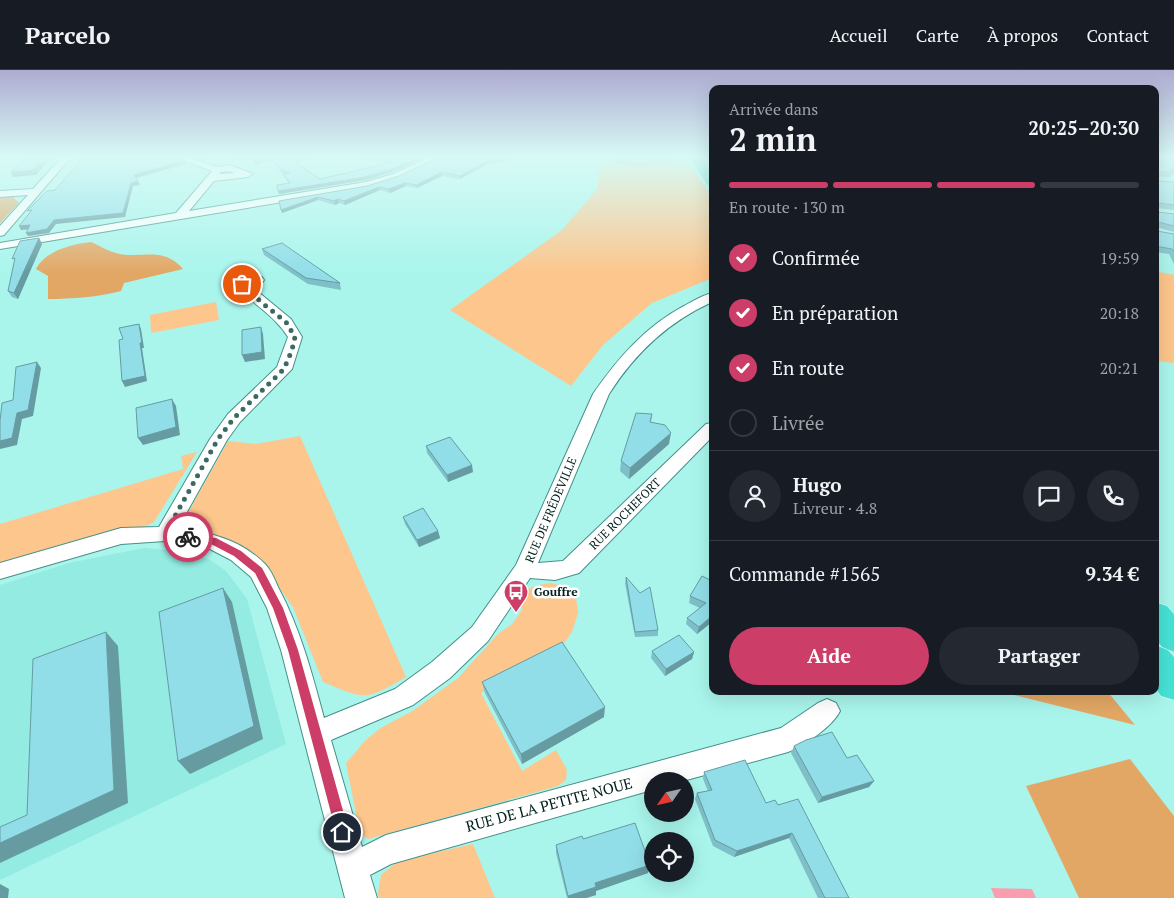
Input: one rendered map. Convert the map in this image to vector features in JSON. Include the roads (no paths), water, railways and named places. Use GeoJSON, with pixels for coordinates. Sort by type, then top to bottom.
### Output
{"type":"FeatureCollection","features":[{"type":"Feature","properties":{"kind":"highway"},"geometry":{"type":"LineString","coordinates":[[1159,620],[1174,637]]}},
{"type":"Feature","properties":{"kind":"highway"},"geometry":{"type":"LineString","coordinates":[[1159,666],[1174,684]]}},
{"type":"Feature","properties":{"kind":"street"},"geometry":{"type":"LineString","coordinates":[[0,234],[34,196]]}},
{"type":"Feature","properties":{"kind":"street"},"geometry":{"type":"LineString","coordinates":[[180,216],[197,196]]}},
{"type":"Feature","properties":{"kind":"street"},"geometry":{"type":"LineString","coordinates":[[0,246],[303,196]]}},
{"type":"Feature","properties":{"kind":"street"},"geometry":{"type":"LineString","coordinates":[[165,534],[218,439],[234,418],[284,369],[292,350],[295,337],[286,322],[242,284],[258,280]]}},
{"type":"Feature","properties":{"kind":"street","name":"RUE DE FRÉDEVILLE"},"geometry":{"type":"LineString","coordinates":[[316,734],[404,697],[441,670],[480,634],[525,569],[601,394],[616,370],[635,348],[656,330],[672,318],[709,299]]}},
{"type":"Feature","properties":{"kind":"street","name":"RUE ROCHEFORT"},"geometry":{"type":"LineString","coordinates":[[525,569],[552,571],[566,570],[571,567],[709,431]]}},
{"type":"Feature","properties":{"kind":"street"},"geometry":{"type":"LineString","coordinates":[[0,571],[114,538],[165,534],[212,541],[238,554],[259,571],[278,608],[290,642],[361,898]]}},
{"type":"Feature","properties":{"kind":"street","name":"RUE DE LA PETITE NOUE"},"geometry":{"type":"LineString","coordinates":[[352,868],[386,850],[788,739],[827,710]]}},
{"type":"Feature","properties":{"kind":"place","name":"Gouffre"},"geometry":{"type":"Point","coordinates":[516,613]}}]}
